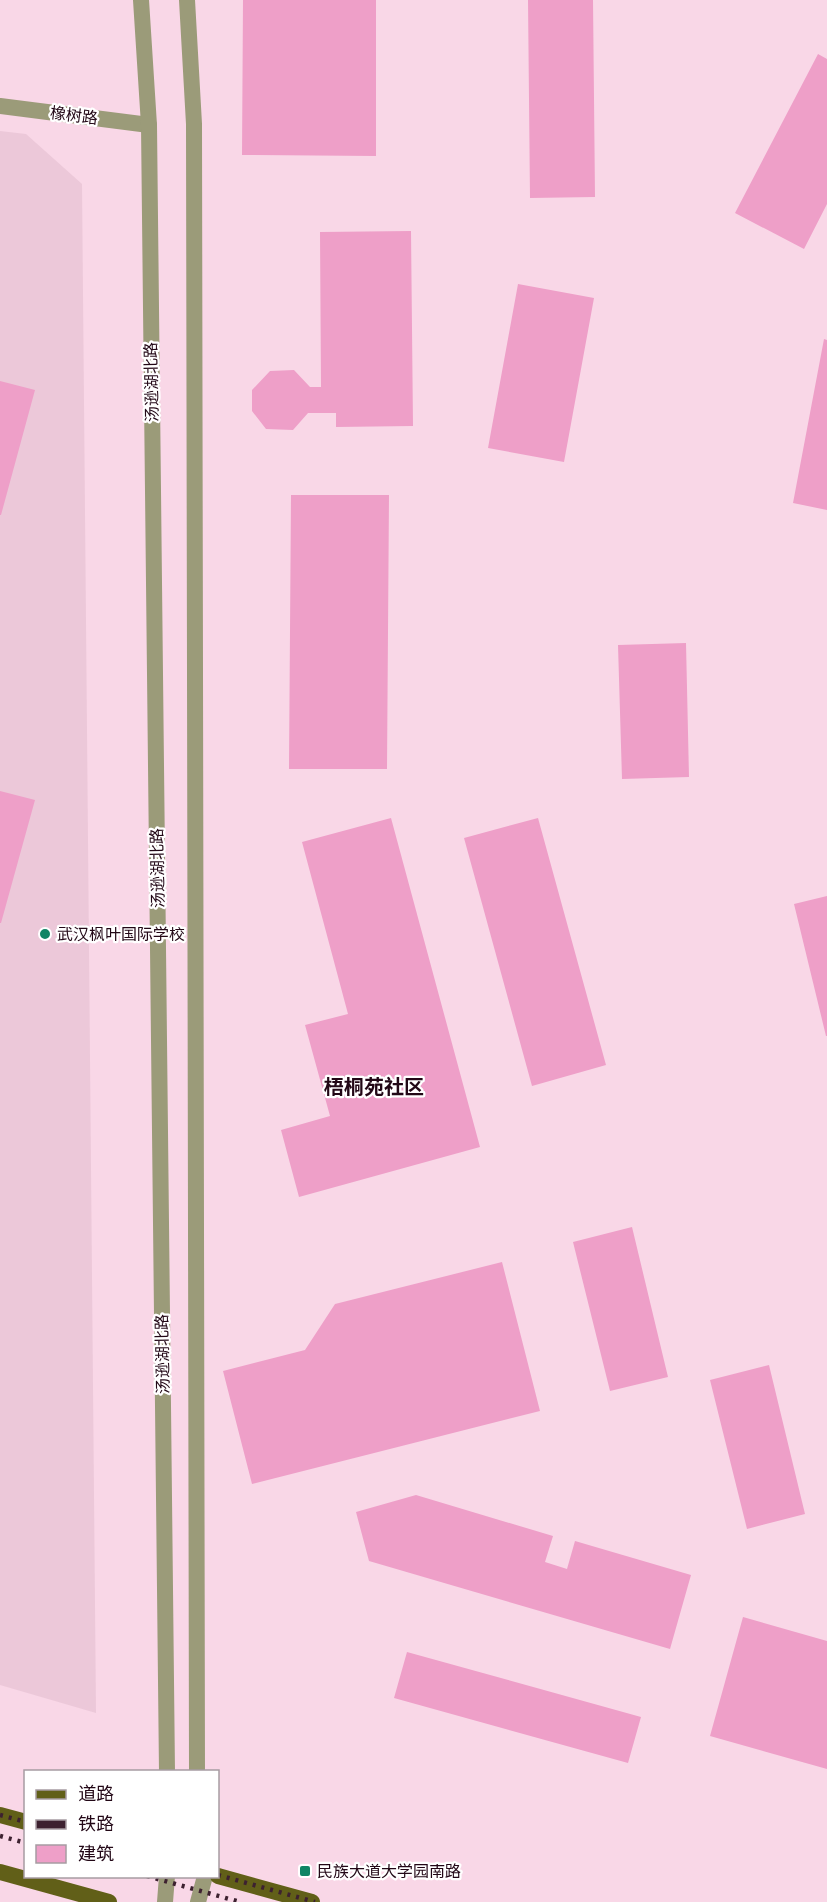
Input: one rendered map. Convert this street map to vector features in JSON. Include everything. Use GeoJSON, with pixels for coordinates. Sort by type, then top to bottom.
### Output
{"type":"FeatureCollection","features":[{"type":"Feature","properties":{"kind":"main road"},"geometry":{"type":"LineString","coordinates":[[0,1815],[24,1821]]}},
{"type":"Feature","properties":{"kind":"main road"},"geometry":{"type":"LineString","coordinates":[[0,1872],[109,1902]]}},
{"type":"Feature","properties":{"kind":"main road"},"geometry":{"type":"LineString","coordinates":[[219,1876],[312,1902]]}},
{"type":"Feature","properties":{"kind":"street","name":"汤逊湖北路"},"geometry":{"type":"LineString","coordinates":[[141,0],[148,125],[167,1770]]}},
{"type":"Feature","properties":{"kind":"street","name":"汤逊湖北路"},"geometry":{"type":"LineString","coordinates":[[187,0],[194,124],[197,1770]]}},
{"type":"Feature","properties":{"kind":"street","name":"橡树路"},"geometry":{"type":"LineString","coordinates":[[0,105],[148,125]]}},
{"type":"Feature","properties":{"kind":"street"},"geometry":{"type":"LineString","coordinates":[[165,1902],[167,1878]]}},
{"type":"Feature","properties":{"kind":"street"},"geometry":{"type":"LineString","coordinates":[[198,1902],[204,1878]]}},
{"type":"Feature","properties":{"kind":"shaded area","name":"武汉枫叶国际学校"},"geometry":{"type":"Polygon","coordinates":[[[0,131],[26,134],[82,184],[96,1713],[0,1685],[0,131]]]}},
{"type":"Feature","properties":{"kind":"building"},"geometry":{"type":"Polygon","coordinates":[[[243,0],[376,0],[376,156],[242,155],[243,0]]]}},
{"type":"Feature","properties":{"kind":"building"},"geometry":{"type":"Polygon","coordinates":[[[528,0],[593,0],[595,197],[530,198],[528,0]]]}},
{"type":"Feature","properties":{"kind":"building"},"geometry":{"type":"Polygon","coordinates":[[[818,54],[827,59],[827,204],[804,249],[735,213],[818,54]]]}},
{"type":"Feature","properties":{"kind":"building"},"geometry":{"type":"Polygon","coordinates":[[[411,231],[413,426],[336,427],[336,413],[308,413],[293,430],[266,429],[252,411],[252,390],[270,371],[294,370],[310,387],[321,387],[320,232],[411,231]]]}},
{"type":"Feature","properties":{"kind":"building"},"geometry":{"type":"Polygon","coordinates":[[[518,284],[594,298],[564,462],[488,448],[518,284]]]}},
{"type":"Feature","properties":{"kind":"building"},"geometry":{"type":"Polygon","coordinates":[[[824,339],[827,340],[827,510],[793,503],[824,339]]]}},
{"type":"Feature","properties":{"kind":"building"},"geometry":{"type":"Polygon","coordinates":[[[0,381],[35,390],[1,515],[0,515],[0,381]]]}},
{"type":"Feature","properties":{"kind":"building"},"geometry":{"type":"Polygon","coordinates":[[[291,495],[389,495],[387,769],[289,769],[291,495]]]}},
{"type":"Feature","properties":{"kind":"building"},"geometry":{"type":"Polygon","coordinates":[[[686,643],[689,777],[622,779],[618,645],[686,643]]]}},
{"type":"Feature","properties":{"kind":"building"},"geometry":{"type":"Polygon","coordinates":[[[0,791],[35,800],[1,923],[0,923],[0,791]]]}},
{"type":"Feature","properties":{"kind":"building"},"geometry":{"type":"Polygon","coordinates":[[[391,818],[480,1147],[299,1197],[281,1130],[330,1116],[305,1025],[348,1014],[302,842],[391,818]]]}},
{"type":"Feature","properties":{"kind":"building"},"geometry":{"type":"Polygon","coordinates":[[[538,818],[606,1065],[532,1086],[464,838],[538,818]]]}},
{"type":"Feature","properties":{"kind":"building"},"geometry":{"type":"Polygon","coordinates":[[[827,896],[827,1036],[826,1036],[794,904],[827,896]]]}},
{"type":"Feature","properties":{"kind":"building"},"geometry":{"type":"Polygon","coordinates":[[[632,1227],[668,1377],[610,1391],[573,1242],[632,1227]]]}},
{"type":"Feature","properties":{"kind":"building"},"geometry":{"type":"Polygon","coordinates":[[[502,1262],[540,1411],[252,1484],[223,1371],[305,1350],[335,1304],[502,1262]]]}},
{"type":"Feature","properties":{"kind":"building"},"geometry":{"type":"Polygon","coordinates":[[[769,1365],[805,1514],[747,1529],[710,1380],[769,1365]]]}},
{"type":"Feature","properties":{"kind":"building"},"geometry":{"type":"Polygon","coordinates":[[[416,1495],[553,1536],[545,1562],[567,1569],[575,1541],[691,1575],[670,1649],[369,1561],[356,1512],[416,1495]]]}},
{"type":"Feature","properties":{"kind":"building"},"geometry":{"type":"Polygon","coordinates":[[[743,1617],[827,1641],[827,1769],[710,1736],[743,1617]]]}},
{"type":"Feature","properties":{"kind":"building"},"geometry":{"type":"Polygon","coordinates":[[[407,1652],[641,1717],[628,1763],[394,1698],[407,1652]]]}},
{"type":"Feature","properties":{"kind":"railway"},"geometry":{"type":"LineString","coordinates":[[0,1815],[24,1821]]}},
{"type":"Feature","properties":{"kind":"railway"},"geometry":{"type":"LineString","coordinates":[[0,1836],[24,1842]]}},
{"type":"Feature","properties":{"kind":"railway"},"geometry":{"type":"LineString","coordinates":[[219,1875],[315,1902]]}},
{"type":"Feature","properties":{"kind":"railway"},"geometry":{"type":"LineString","coordinates":[[154,1878],[240,1902]]}},
{"type":"Feature","properties":{"kind":"place","name":"武汉枫叶国际学校"},"geometry":{"type":"Point","coordinates":[45,934]}},
{"type":"Feature","properties":{"kind":"place","name":"民族大道大学园南路"},"geometry":{"type":"Point","coordinates":[305,1871]}},
{"type":"Feature","properties":{"kind":"district","name":"梧桐苑社区"},"geometry":{"type":"Point","coordinates":[374,1086]}}]}
